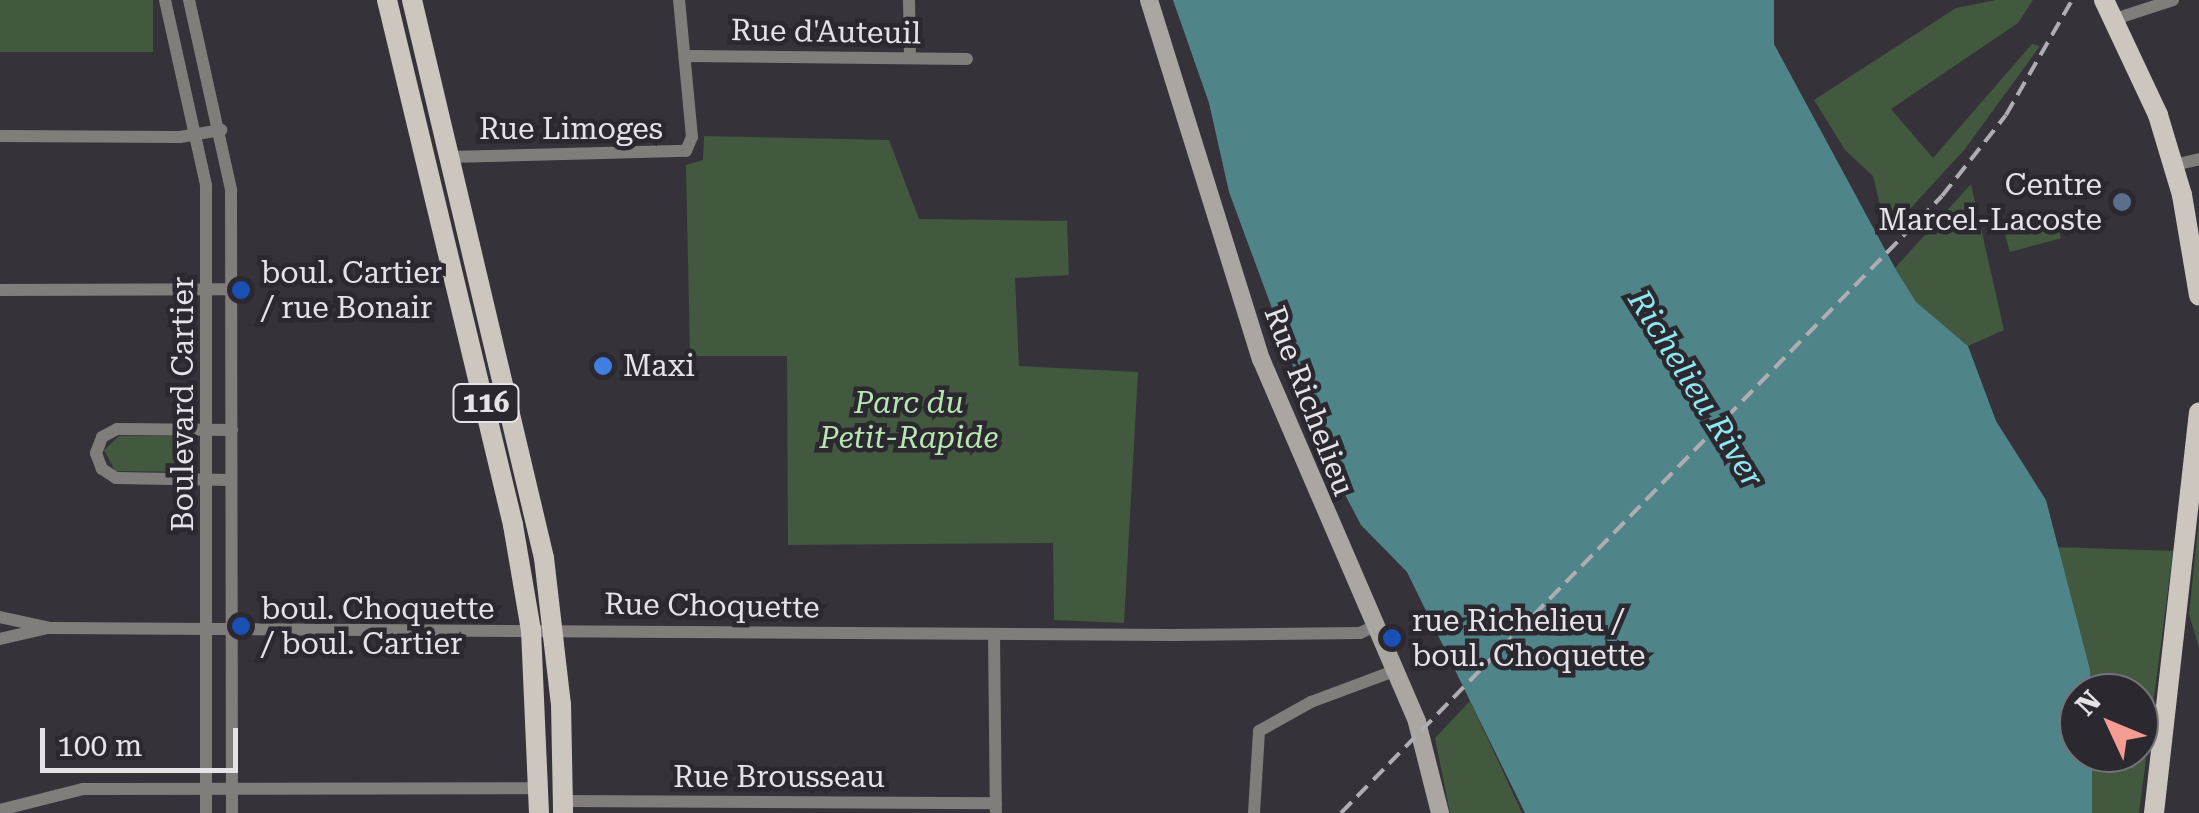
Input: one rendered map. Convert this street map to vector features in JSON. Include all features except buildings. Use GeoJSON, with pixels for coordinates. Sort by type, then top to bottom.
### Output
{"type":"FeatureCollection","features":[{"type":"Feature","properties":{"kind":"main road","name":"116"},"geometry":{"type":"LineString","coordinates":[[387,0],[500,464],[531,630],[539,813]]}},
{"type":"Feature","properties":{"kind":"main road","name":"116"},"geometry":{"type":"LineString","coordinates":[[412,0],[532,498],[554,630],[563,807]]}},
{"type":"Feature","properties":{"kind":"main road","name":"Rue Richelieu"},"geometry":{"type":"LineString","coordinates":[[1148,0],[1260,359],[1431,758],[1440,813]]}},
{"type":"Feature","properties":{"kind":"main road"},"geometry":{"type":"LineString","coordinates":[[2104,0],[2174,166],[2199,296]]}},
{"type":"Feature","properties":{"kind":"main road"},"geometry":{"type":"LineString","coordinates":[[2154,813],[2199,413]]}},
{"type":"Feature","properties":{"kind":"street","name":"Boulevard Cartier"},"geometry":{"type":"LineString","coordinates":[[165,0],[198,134],[206,184],[206,813]]}},
{"type":"Feature","properties":{"kind":"street","name":"Boulevard Cartier"},"geometry":{"type":"LineString","coordinates":[[188,0],[230,178],[232,813]]}},
{"type":"Feature","properties":{"kind":"street"},"geometry":{"type":"LineString","coordinates":[[679,0],[684,56]]}},
{"type":"Feature","properties":{"kind":"street"},"geometry":{"type":"LineString","coordinates":[[909,0],[910,58]]}},
{"type":"Feature","properties":{"kind":"street"},"geometry":{"type":"LineString","coordinates":[[2115,19],[2166,1]]}},
{"type":"Feature","properties":{"kind":"street","name":"Rue Limoges"},"geometry":{"type":"LineString","coordinates":[[450,157],[677,154],[690,147],[684,56]]}},
{"type":"Feature","properties":{"kind":"street","name":"Rue d'Auteuil"},"geometry":{"type":"LineString","coordinates":[[684,56],[966,60]]}},
{"type":"Feature","properties":{"kind":"street"},"geometry":{"type":"LineString","coordinates":[[0,136],[198,134],[221,130]]}},
{"type":"Feature","properties":{"kind":"street"},"geometry":{"type":"LineString","coordinates":[[2174,166],[2199,159]]}},
{"type":"Feature","properties":{"kind":"street"},"geometry":{"type":"LineString","coordinates":[[0,290],[231,290]]}},
{"type":"Feature","properties":{"kind":"street"},"geometry":{"type":"LineString","coordinates":[[232,430],[117,429],[102,437],[96,453],[102,469],[116,478],[232,480]]}},
{"type":"Feature","properties":{"kind":"street","name":"Rue Choquette"},"geometry":{"type":"LineString","coordinates":[[0,617],[50,628],[1346,634],[1373,627]]}},
{"type":"Feature","properties":{"kind":"street","name":"Rue Choquette"},"geometry":{"type":"LineString","coordinates":[[0,639],[50,628]]}},
{"type":"Feature","properties":{"kind":"street"},"geometry":{"type":"LineString","coordinates":[[994,634],[996,808]]}},
{"type":"Feature","properties":{"kind":"street"},"geometry":{"type":"LineString","coordinates":[[1254,813],[1260,731],[1311,702],[1394,671]]}},
{"type":"Feature","properties":{"kind":"street"},"geometry":{"type":"LineString","coordinates":[[0,810],[68,790],[540,788]]}},
{"type":"Feature","properties":{"kind":"street","name":"Rue Brousseau"},"geometry":{"type":"LineString","coordinates":[[563,807],[996,808]]}},
{"type":"Feature","properties":{"kind":"green space"},"geometry":{"type":"Polygon","coordinates":[[[0,0],[153,0],[153,52],[0,52],[0,0]]]}},
{"type":"Feature","properties":{"kind":"green space"},"geometry":{"type":"Polygon","coordinates":[[[1996,0],[2033,0],[2018,23],[1891,109],[1933,158],[2032,44],[2040,46],[1965,149],[1887,234],[1873,176],[1845,150],[1814,100],[1956,8],[1996,0]]]}},
{"type":"Feature","properties":{"kind":"green space","name":"Parc du Petit-Rapide"},"geometry":{"type":"Polygon","coordinates":[[[704,136],[889,140],[919,219],[1067,221],[1069,275],[1015,278],[1019,366],[1138,372],[1124,623],[1054,620],[1053,543],[788,545],[787,356],[690,356],[686,165],[703,160],[704,136]]]}},
{"type":"Feature","properties":{"kind":"green space"},"geometry":{"type":"Polygon","coordinates":[[[1971,184],[2004,330],[1968,346],[1915,302],[1895,268],[1971,184]]]}},
{"type":"Feature","properties":{"kind":"green space"},"geometry":{"type":"Polygon","coordinates":[[[2055,216],[2061,238],[2010,252],[2004,230],[2055,216]]]}},
{"type":"Feature","properties":{"kind":"green space"},"geometry":{"type":"Polygon","coordinates":[[[119,436],[190,436],[196,463],[190,472],[115,471],[104,450],[119,436]]]}},
{"type":"Feature","properties":{"kind":"green space"},"geometry":{"type":"Polygon","coordinates":[[[2199,520],[2199,648],[2189,614],[2199,520]]]}},
{"type":"Feature","properties":{"kind":"green space"},"geometry":{"type":"Polygon","coordinates":[[[2055,547],[2173,551],[2157,673],[2086,673],[2055,547]]]}},
{"type":"Feature","properties":{"kind":"green space"},"geometry":{"type":"Polygon","coordinates":[[[1470,701],[1522,813],[1450,813],[1435,738],[1470,701]]]}},
{"type":"Feature","properties":{"kind":"green space"},"geometry":{"type":"Polygon","coordinates":[[[2092,773],[2144,773],[2139,813],[2092,813],[2092,773]]]}},
{"type":"Feature","properties":{"kind":"water","name":"Richelieu River"},"geometry":{"type":"Polygon","coordinates":[[[1173,0],[1774,0],[1774,44],[1895,268],[1916,302],[1968,346],[1996,421],[2046,500],[2090,670],[2059,673],[2059,773],[2092,773],[2092,813],[1525,813],[1407,572],[1361,525],[1331,468],[1229,192],[1209,103],[1173,0]]]}},
{"type":"Feature","properties":{"kind":"railway"},"geometry":{"type":"LineString","coordinates":[[1341,813],[1942,196],[2006,115],[2072,0]]}},
{"type":"Feature","properties":{"kind":"place","name":"Centre Marcel-Lacoste"},"geometry":{"type":"Point","coordinates":[2122,202]}},
{"type":"Feature","properties":{"kind":"place","name":"boul. Cartier / rue Bonair"},"geometry":{"type":"Point","coordinates":[241,290]}},
{"type":"Feature","properties":{"kind":"place","name":"Maxi"},"geometry":{"type":"Point","coordinates":[603,366]}},
{"type":"Feature","properties":{"kind":"place","name":"boul. Choquette / boul. Cartier"},"geometry":{"type":"Point","coordinates":[241,626]}},
{"type":"Feature","properties":{"kind":"place","name":"rue Richelieu / boul. Choquette"},"geometry":{"type":"Point","coordinates":[1392,638]}}]}
